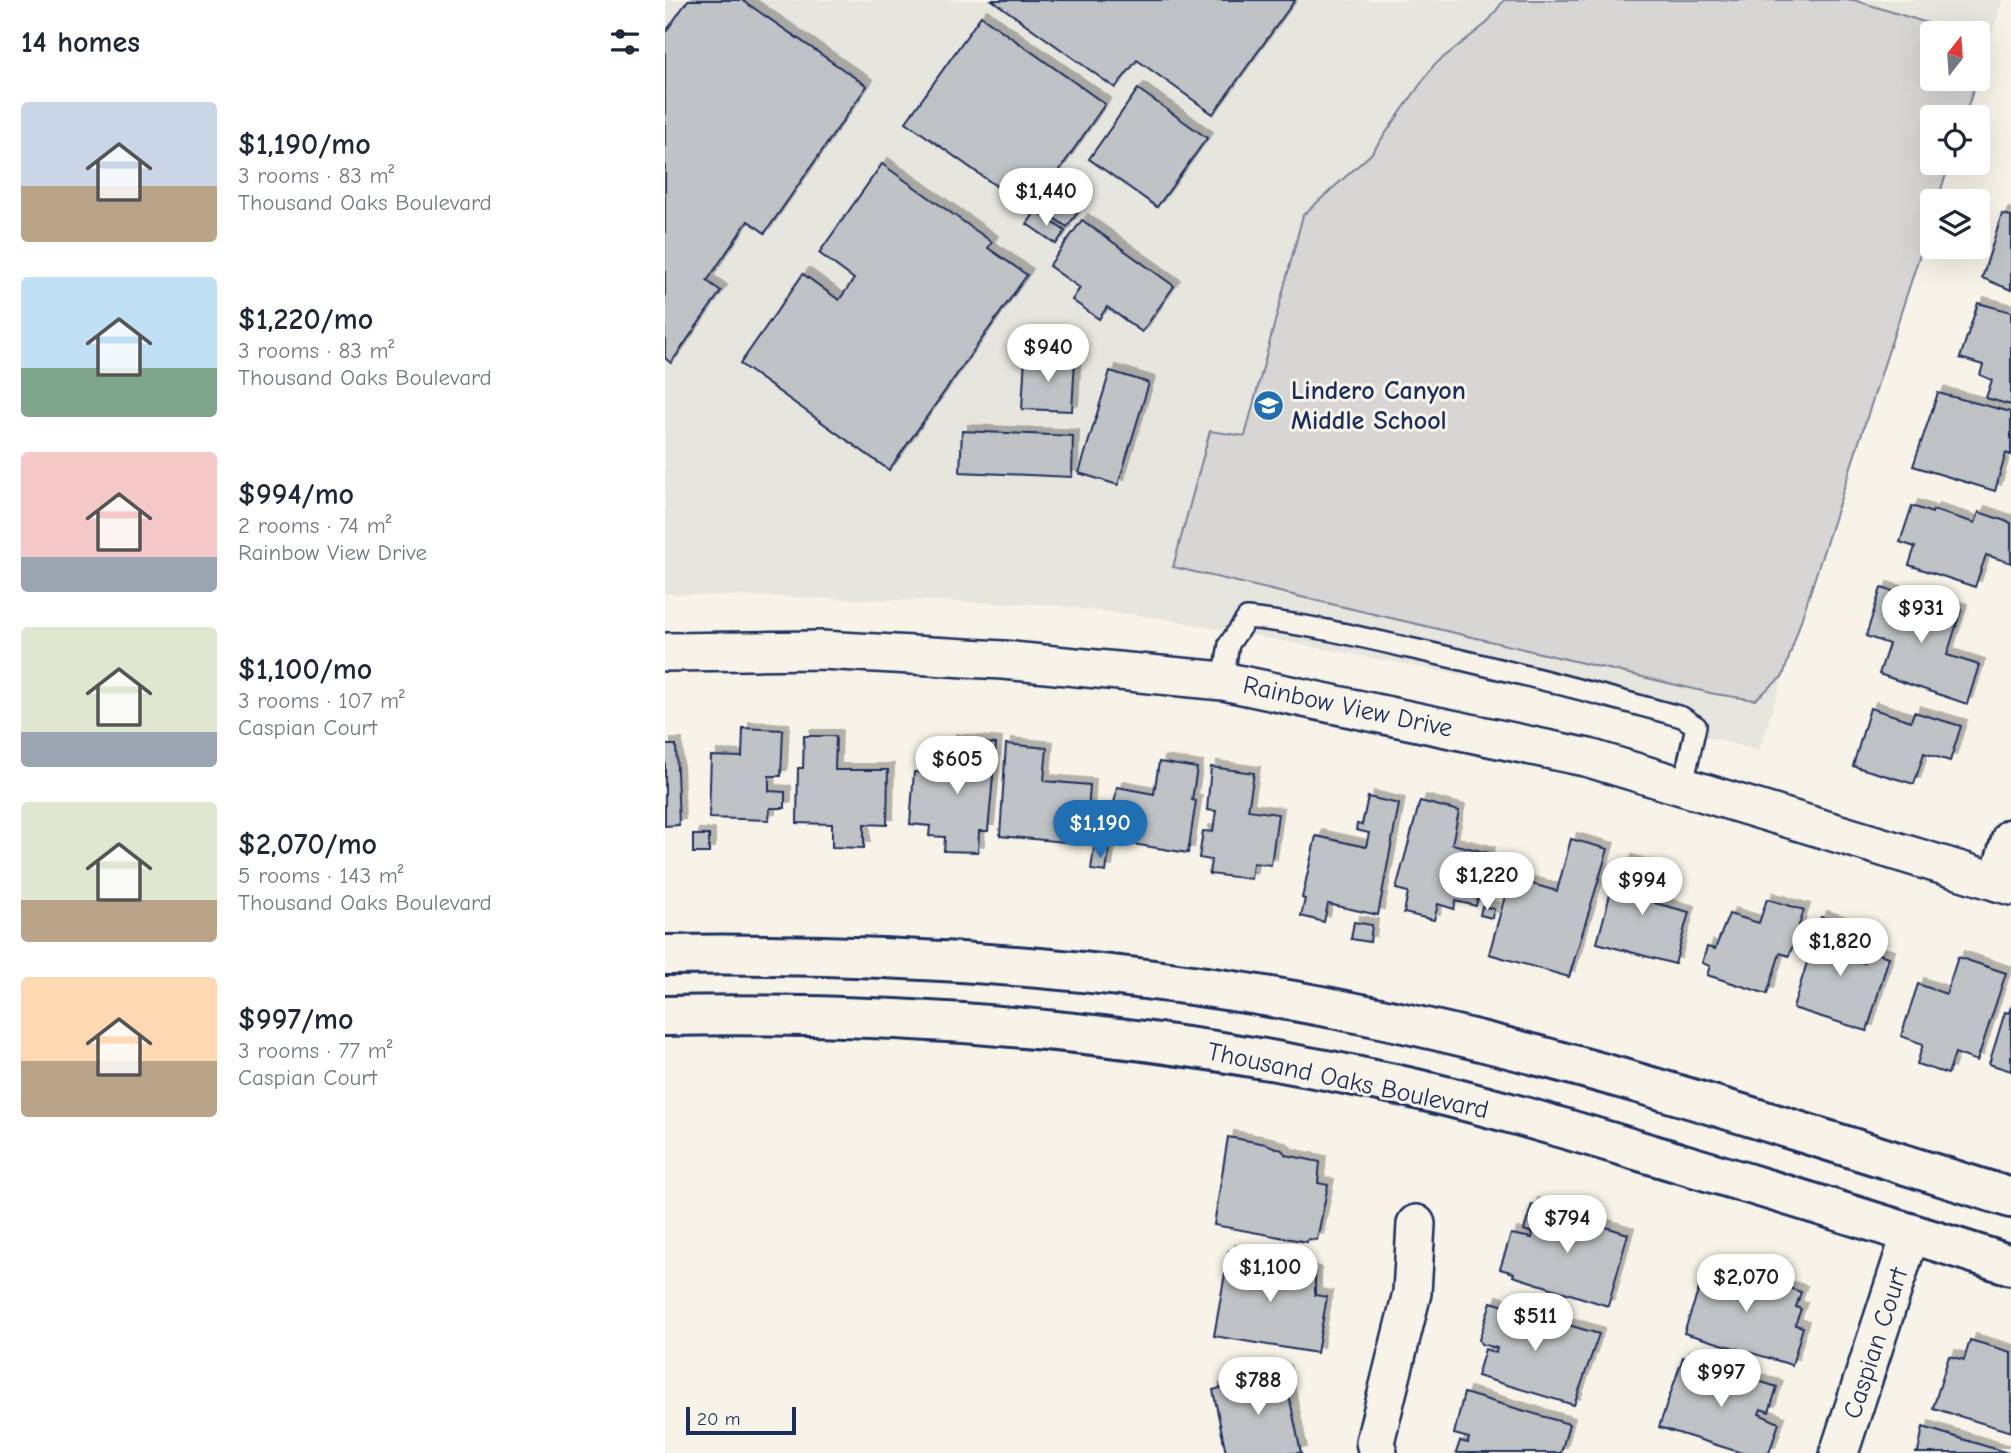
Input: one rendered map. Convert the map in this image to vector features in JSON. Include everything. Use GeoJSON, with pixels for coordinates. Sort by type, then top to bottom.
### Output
{"type":"FeatureCollection","features":[{"type":"Feature","properties":{"kind":"main road"},"geometry":{"type":"LineString","coordinates":[[665,955],[784,954],[1003,964],[1159,980],[1332,1008],[1635,1081],[2011,1198]]}},
{"type":"Feature","properties":{"kind":"main road","name":"Thousand Oaks Boulevard"},"geometry":{"type":"LineString","coordinates":[[665,1016],[759,1014],[918,1019],[1013,1026],[1200,1048],[1395,1084],[1580,1133],[2011,1265]]}},
{"type":"Feature","properties":{"kind":"street","name":"Rainbow View Drive"},"geometry":{"type":"LineString","coordinates":[[665,652],[847,652],[1003,660],[1223,681],[1495,736],[1589,758],[2004,884]]}},
{"type":"Feature","properties":{"kind":"street"},"geometry":{"type":"LineString","coordinates":[[2004,884],[2011,838]]}},
{"type":"Feature","properties":{"kind":"street"},"geometry":{"type":"LineString","coordinates":[[1378,1453],[1375,1442],[1412,1293],[1416,1224]]}},
{"type":"Feature","properties":{"kind":"street","name":"Caspian Court"},"geometry":{"type":"LineString","coordinates":[[1839,1453],[1911,1233]]}},
{"type":"Feature","properties":{"kind":"lane"},"geometry":{"type":"LineString","coordinates":[[1223,681],[1229,644],[1247,618],[1355,636],[1510,670],[1682,717],[1696,726],[1683,785]]}},
{"type":"Feature","properties":{"kind":"shaded area","name":"Lindero Canyon Middle School"},"geometry":{"type":"Polygon","coordinates":[[[665,0],[2003,0],[1990,40],[1990,21],[1920,21],[1920,91],[1973,91],[1968,105],[1920,105],[1920,175],[1946,175],[1941,189],[1920,189],[1920,254],[1759,751],[1520,686],[1161,618],[1042,604],[665,594],[665,0]]]}},
{"type":"Feature","properties":{"kind":"shaded area"},"geometry":{"type":"Polygon","coordinates":[[[1504,0],[1854,0],[1921,21],[1920,91],[1973,91],[1968,105],[1920,105],[1920,175],[1946,175],[1941,189],[1920,189],[1920,254],[1783,676],[1755,700],[1715,694],[1173,567],[1210,431],[1245,436],[1303,215],[1371,154],[1434,65],[1487,23],[1504,0]]]}},
{"type":"Feature","properties":{"kind":"building"},"geometry":{"type":"Polygon","coordinates":[[[688,0],[742,0],[867,86],[765,233],[748,221],[707,281],[721,291],[671,363],[665,358],[665,33],[688,0]]]}},
{"type":"Feature","properties":{"kind":"building"},"geometry":{"type":"Polygon","coordinates":[[[992,0],[1295,0],[1213,114],[1137,60],[1115,88],[992,0]]]}},
{"type":"Feature","properties":{"kind":"building"},"geometry":{"type":"Polygon","coordinates":[[[981,16],[1105,104],[1054,178],[1068,188],[1060,199],[1078,212],[1067,227],[1035,205],[1030,210],[906,122],[981,16]]]}},
{"type":"Feature","properties":{"kind":"building"},"geometry":{"type":"Polygon","coordinates":[[[1138,89],[1207,138],[1157,207],[1089,159],[1138,89]]]}},
{"type":"Feature","properties":{"kind":"building"},"geometry":{"type":"Polygon","coordinates":[[[882,164],[992,242],[988,248],[1027,275],[889,470],[740,364],[803,274],[839,300],[854,279],[819,253],[882,164]]]}},
{"type":"Feature","properties":{"kind":"building"},"geometry":{"type":"Polygon","coordinates":[[[1036,211],[1065,231],[1056,244],[1027,224],[1036,211]]]}},
{"type":"Feature","properties":{"kind":"building"},"geometry":{"type":"Polygon","coordinates":[[[2002,214],[2011,216],[2011,290],[1982,278],[2002,214]]]}},
{"type":"Feature","properties":{"kind":"building"},"geometry":{"type":"Polygon","coordinates":[[[1082,220],[1174,286],[1142,332],[1107,307],[1099,319],[1072,300],[1080,288],[1049,266],[1082,220]]]}},
{"type":"Feature","properties":{"kind":"building"},"geometry":{"type":"Polygon","coordinates":[[[1978,303],[2011,312],[2011,405],[1986,398],[1992,380],[1980,375],[1983,365],[1960,358],[1978,303]]]}},
{"type":"Feature","properties":{"kind":"building"},"geometry":{"type":"Polygon","coordinates":[[[1025,356],[1075,359],[1072,411],[1022,409],[1025,356]]]}},
{"type":"Feature","properties":{"kind":"building"},"geometry":{"type":"Polygon","coordinates":[[[1110,371],[1149,383],[1118,485],[1079,473],[1110,371]]]}},
{"type":"Feature","properties":{"kind":"building"},"geometry":{"type":"Polygon","coordinates":[[[1938,393],[2011,412],[2011,455],[2006,453],[1995,491],[1913,466],[1938,393]]]}},
{"type":"Feature","properties":{"kind":"building"},"geometry":{"type":"Polygon","coordinates":[[[962,431],[1073,436],[1072,477],[960,472],[962,431]]]}},
{"type":"Feature","properties":{"kind":"building"},"geometry":{"type":"Polygon","coordinates":[[[1912,506],[1975,523],[1979,512],[2011,523],[2011,563],[1986,555],[1975,587],[1909,565],[1915,547],[1900,542],[1912,506]]]}},
{"type":"Feature","properties":{"kind":"building"},"geometry":{"type":"Polygon","coordinates":[[[1881,588],[1961,610],[1947,655],[1979,665],[1967,704],[1879,674],[1889,644],[1866,636],[1881,588]]]}},
{"type":"Feature","properties":{"kind":"building"},"geometry":{"type":"Polygon","coordinates":[[[1870,708],[1911,721],[1914,712],[1961,726],[1950,761],[1924,753],[1914,784],[1853,766],[1870,708]]]}},
{"type":"Feature","properties":{"kind":"building"},"geometry":{"type":"Polygon","coordinates":[[[743,728],[783,730],[781,776],[769,776],[769,791],[785,792],[785,808],[770,808],[769,820],[709,818],[711,756],[742,757],[743,728]]]}},
{"type":"Feature","properties":{"kind":"building"},"geometry":{"type":"Polygon","coordinates":[[[804,736],[836,736],[835,770],[888,770],[887,825],[864,824],[864,848],[832,847],[832,824],[797,823],[798,768],[803,768],[804,736]]]}},
{"type":"Feature","properties":{"kind":"building"},"geometry":{"type":"Polygon","coordinates":[[[950,740],[996,744],[988,831],[979,831],[978,852],[944,851],[945,837],[929,836],[930,826],[910,824],[914,772],[947,774],[950,740]]]}},
{"type":"Feature","properties":{"kind":"building"},"geometry":{"type":"Polygon","coordinates":[[[1006,744],[1047,748],[1044,781],[1090,785],[1086,844],[1000,836],[1006,744]]]}},
{"type":"Feature","properties":{"kind":"building"},"geometry":{"type":"Polygon","coordinates":[[[665,745],[676,745],[679,825],[665,826],[665,745]]]}},
{"type":"Feature","properties":{"kind":"building"},"geometry":{"type":"Polygon","coordinates":[[[1159,762],[1197,768],[1192,800],[1196,801],[1188,853],[1108,840],[1117,787],[1154,794],[1159,762]]]}},
{"type":"Feature","properties":{"kind":"building"},"geometry":{"type":"Polygon","coordinates":[[[1211,767],[1254,773],[1248,810],[1278,814],[1271,865],[1253,863],[1251,879],[1209,874],[1211,860],[1199,858],[1203,831],[1213,832],[1216,811],[1207,810],[1211,767]]]}},
{"type":"Feature","properties":{"kind":"building"},"geometry":{"type":"Polygon","coordinates":[[[1368,797],[1399,804],[1378,915],[1328,904],[1324,922],[1301,916],[1305,899],[1302,898],[1316,836],[1366,847],[1369,833],[1356,830],[1357,824],[1362,825],[1368,797]]]}},
{"type":"Feature","properties":{"kind":"building"},"geometry":{"type":"Polygon","coordinates":[[[1420,801],[1459,811],[1452,844],[1489,853],[1476,906],[1456,901],[1454,909],[1438,904],[1434,920],[1404,913],[1408,892],[1396,889],[1420,801]]]}},
{"type":"Feature","properties":{"kind":"building"},"geometry":{"type":"Polygon","coordinates":[[[693,835],[709,835],[709,853],[693,853],[693,835]]]}},
{"type":"Feature","properties":{"kind":"building"},"geometry":{"type":"Polygon","coordinates":[[[1571,839],[1608,849],[1569,977],[1489,954],[1510,878],[1557,891],[1571,839]]]}},
{"type":"Feature","properties":{"kind":"building"},"geometry":{"type":"Polygon","coordinates":[[[1094,848],[1109,851],[1106,872],[1091,870],[1094,848]]]}},
{"type":"Feature","properties":{"kind":"building"},"geometry":{"type":"Polygon","coordinates":[[[1626,861],[1664,872],[1655,903],[1689,912],[1675,964],[1597,943],[1611,891],[1617,893],[1626,861]]]}},
{"type":"Feature","properties":{"kind":"building"},"geometry":{"type":"Polygon","coordinates":[[[1485,883],[1497,886],[1494,897],[1482,894],[1485,883]]]}},
{"type":"Feature","properties":{"kind":"building"},"geometry":{"type":"Polygon","coordinates":[[[1767,899],[1804,910],[1789,956],[1780,953],[1767,994],[1707,975],[1710,966],[1702,963],[1707,947],[1715,949],[1729,914],[1759,923],[1767,899]]]}},
{"type":"Feature","properties":{"kind":"building"},"geometry":{"type":"Polygon","coordinates":[[[1482,906],[1494,909],[1492,918],[1480,915],[1482,906]]]}},
{"type":"Feature","properties":{"kind":"building"},"geometry":{"type":"Polygon","coordinates":[[[1821,917],[1857,928],[1848,958],[1864,963],[1867,951],[1889,957],[1867,1031],[1793,1008],[1821,917]]]}},
{"type":"Feature","properties":{"kind":"building"},"geometry":{"type":"Polygon","coordinates":[[[1354,922],[1372,925],[1370,942],[1351,939],[1354,922]]]}},
{"type":"Feature","properties":{"kind":"building"},"geometry":{"type":"Polygon","coordinates":[[[1958,957],[2006,973],[1977,1061],[1955,1053],[1948,1074],[1917,1064],[1923,1044],[1901,1036],[1918,984],[1946,994],[1958,957]]]}},
{"type":"Feature","properties":{"kind":"building"},"geometry":{"type":"Polygon","coordinates":[[[2011,1007],[2011,1071],[1989,1064],[2005,1012],[2009,1013],[2011,1007]]]}},
{"type":"Feature","properties":{"kind":"building"},"geometry":{"type":"Polygon","coordinates":[[[1228,1137],[1266,1144],[1282,1150],[1286,1155],[1320,1162],[1318,1183],[1328,1185],[1317,1240],[1308,1239],[1307,1242],[1214,1225],[1228,1137]]]}},
{"type":"Feature","properties":{"kind":"building"},"geometry":{"type":"Polygon","coordinates":[[[1532,1204],[1628,1234],[1608,1306],[1513,1276],[1514,1273],[1500,1269],[1511,1234],[1532,1238],[1533,1233],[1524,1230],[1532,1204]]]}},
{"type":"Feature","properties":{"kind":"building"},"geometry":{"type":"Polygon","coordinates":[[[1229,1251],[1275,1258],[1286,1268],[1315,1273],[1315,1295],[1327,1297],[1317,1353],[1214,1336],[1229,1251]]]}},
{"type":"Feature","properties":{"kind":"building"},"geometry":{"type":"Polygon","coordinates":[[[1708,1262],[1801,1292],[1796,1307],[1801,1309],[1795,1325],[1803,1327],[1792,1365],[1684,1333],[1708,1262]]]}},
{"type":"Feature","properties":{"kind":"building"},"geometry":{"type":"Polygon","coordinates":[[[1491,1302],[1599,1334],[1574,1405],[1477,1376],[1485,1349],[1496,1353],[1497,1348],[1481,1344],[1479,1340],[1491,1302]]]}},
{"type":"Feature","properties":{"kind":"building"},"geometry":{"type":"Polygon","coordinates":[[[1970,1340],[2011,1352],[2011,1432],[1933,1408],[1949,1356],[1964,1360],[1970,1340]]]}},
{"type":"Feature","properties":{"kind":"building"},"geometry":{"type":"Polygon","coordinates":[[[1683,1357],[1777,1387],[1769,1412],[1761,1409],[1759,1414],[1779,1423],[1769,1453],[1742,1453],[1659,1427],[1683,1357]]]}},
{"type":"Feature","properties":{"kind":"building"},"geometry":{"type":"Polygon","coordinates":[[[1284,1371],[1301,1453],[1226,1453],[1213,1390],[1284,1371]]]}},
{"type":"Feature","properties":{"kind":"building"},"geometry":{"type":"Polygon","coordinates":[[[1464,1393],[1569,1424],[1561,1453],[1456,1453],[1460,1441],[1468,1443],[1469,1438],[1454,1434],[1464,1393]]]}},
{"type":"Feature","properties":{"kind":"building"},"geometry":{"type":"Polygon","coordinates":[[[1923,1427],[2008,1453],[1915,1453],[1918,1452],[1923,1427]]]}},
{"type":"Feature","properties":{"kind":"place","name":"Lindero Canyon Middle School"},"geometry":{"type":"Point","coordinates":[1268,405]}}]}
